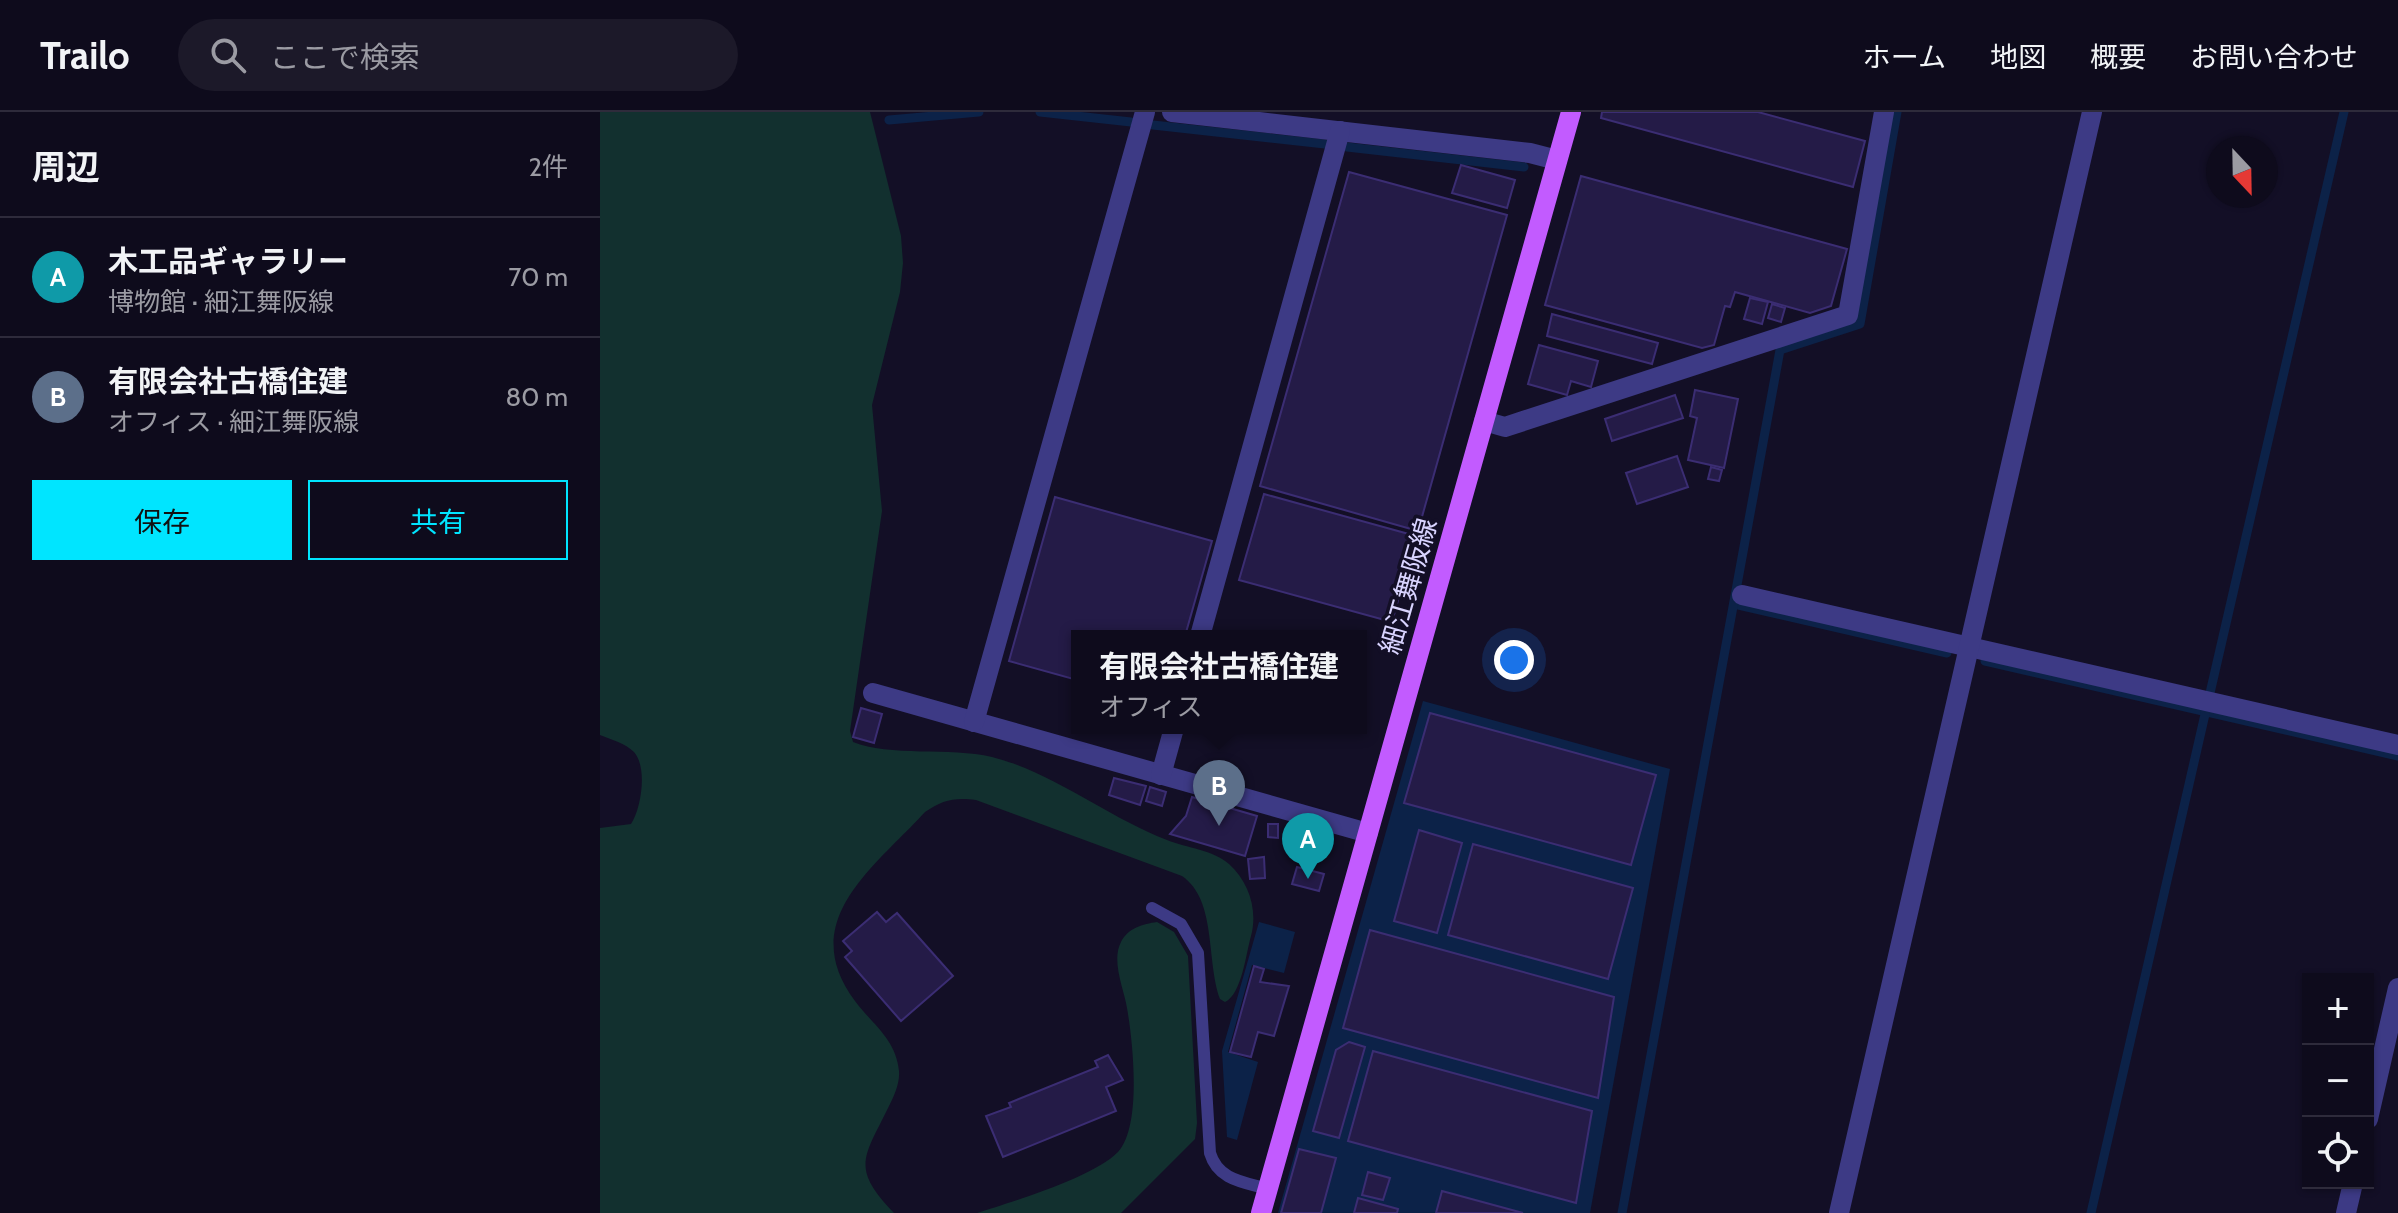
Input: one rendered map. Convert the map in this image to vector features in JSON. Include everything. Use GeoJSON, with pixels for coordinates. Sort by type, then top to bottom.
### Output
{"type":"FeatureCollection","features":[{"type":"Feature","properties":{"kind":"main road","name":"細江舞阪線"},"geometry":{"type":"LineString","coordinates":[[1261,1213],[1571,112]]}},
{"type":"Feature","properties":{"kind":"street"},"geometry":{"type":"LineString","coordinates":[[974,722],[1145,112]]}},
{"type":"Feature","properties":{"kind":"street"},"geometry":{"type":"LineString","coordinates":[[1179,112],[1530,153],[1557,160]]}},
{"type":"Feature","properties":{"kind":"street"},"geometry":{"type":"LineString","coordinates":[[1484,421],[1505,427],[1848,315],[1884,112]]}},
{"type":"Feature","properties":{"kind":"street"},"geometry":{"type":"LineString","coordinates":[[1839,1213],[2092,112]]}},
{"type":"Feature","properties":{"kind":"street"},"geometry":{"type":"LineString","coordinates":[[1202,630],[1340,131]]}},
{"type":"Feature","properties":{"kind":"street"},"geometry":{"type":"LineString","coordinates":[[1742,595],[2398,745]]}},
{"type":"Feature","properties":{"kind":"street"},"geometry":{"type":"LineString","coordinates":[[873,693],[1368,833]]}},
{"type":"Feature","properties":{"kind":"street"},"geometry":{"type":"LineString","coordinates":[[1161,775],[1172,734]]}},
{"type":"Feature","properties":{"kind":"street"},"geometry":{"type":"LineString","coordinates":[[2368,1117],[2398,988]]}},
{"type":"Feature","properties":{"kind":"street"},"geometry":{"type":"LineString","coordinates":[[2346,1213],[2352,1189]]}},
{"type":"Feature","properties":{"kind":"lane"},"geometry":{"type":"LineString","coordinates":[[1152,908],[1181,924],[1198,953],[1210,1153],[1214,1167],[1225,1176],[1268,1189]]}},
{"type":"Feature","properties":{"kind":"green space"},"geometry":{"type":"Polygon","coordinates":[[[600,112],[870,112],[901,236],[903,263],[900,292],[872,405],[882,511],[850,731],[853,742],[902,751],[975,754],[1014,764],[1145,831],[1223,859],[1242,879],[1250,897],[1253,926],[1245,962],[1236,991],[1225,1002],[1220,999],[1216,984],[1201,900],[1182,876],[976,800],[949,800],[925,812],[865,875],[849,897],[838,921],[834,945],[839,972],[855,1001],[888,1041],[897,1060],[899,1076],[896,1089],[873,1138],[866,1162],[866,1173],[871,1184],[894,1213],[600,1213],[600,828],[631,824],[640,799],[642,778],[634,752],[600,735],[600,112]]]}},
{"type":"Feature","properties":{"kind":"green space"},"geometry":{"type":"Polygon","coordinates":[[[1157,922],[1174,932],[1188,956],[1197,1123],[1195,1139],[1121,1213],[977,1213],[1091,1171],[1118,1152],[1126,1140],[1134,1083],[1132,1041],[1118,966],[1118,950],[1124,937],[1132,930],[1157,922]]]}},
{"type":"Feature","properties":{"kind":"water"},"geometry":{"type":"Polygon","coordinates":[[[1423,701],[1670,769],[1590,1213],[1278,1213],[1423,701]]]}},
{"type":"Feature","properties":{"kind":"water"},"geometry":{"type":"Polygon","coordinates":[[[1259,922],[1295,932],[1284,973],[1252,965],[1228,1052],[1258,1062],[1237,1140],[1227,1137],[1222,1051],[1259,922]]]}},
{"type":"Feature","properties":{"kind":"building"},"geometry":{"type":"Polygon","coordinates":[[[1602,112],[1758,112],[1865,141],[1853,187],[1601,118],[1602,112]]]}},
{"type":"Feature","properties":{"kind":"building"},"geometry":{"type":"Polygon","coordinates":[[[1461,165],[1515,180],[1507,208],[1452,193],[1461,165]]]}},
{"type":"Feature","properties":{"kind":"building"},"geometry":{"type":"Polygon","coordinates":[[[1349,172],[1507,215],[1418,531],[1260,486],[1349,172]]]}},
{"type":"Feature","properties":{"kind":"building"},"geometry":{"type":"Polygon","coordinates":[[[1581,176],[1847,249],[1831,306],[1810,313],[1735,292],[1730,307],[1725,306],[1714,345],[1702,348],[1545,305],[1581,176]]]}},
{"type":"Feature","properties":{"kind":"building"},"geometry":{"type":"Polygon","coordinates":[[[1750,298],[1768,302],[1762,324],[1744,319],[1750,298]]]}},
{"type":"Feature","properties":{"kind":"building"},"geometry":{"type":"Polygon","coordinates":[[[1772,304],[1785,308],[1781,322],[1768,318],[1772,304]]]}},
{"type":"Feature","properties":{"kind":"building"},"geometry":{"type":"Polygon","coordinates":[[[1552,314],[1658,343],[1652,364],[1547,336],[1552,314]]]}},
{"type":"Feature","properties":{"kind":"building"},"geometry":{"type":"Polygon","coordinates":[[[1539,345],[1598,361],[1591,387],[1571,381],[1567,395],[1528,384],[1539,345]]]}},
{"type":"Feature","properties":{"kind":"building"},"geometry":{"type":"Polygon","coordinates":[[[1695,390],[1738,399],[1724,468],[1688,460],[1697,418],[1690,416],[1695,390]]]}},
{"type":"Feature","properties":{"kind":"building"},"geometry":{"type":"Polygon","coordinates":[[[1675,395],[1683,418],[1612,441],[1605,419],[1675,395]]]}},
{"type":"Feature","properties":{"kind":"building"},"geometry":{"type":"Polygon","coordinates":[[[1677,456],[1688,487],[1637,504],[1626,473],[1677,456]]]}},
{"type":"Feature","properties":{"kind":"building"},"geometry":{"type":"Polygon","coordinates":[[[1711,467],[1722,470],[1719,481],[1708,479],[1711,467]]]}},
{"type":"Feature","properties":{"kind":"building"},"geometry":{"type":"Polygon","coordinates":[[[1264,494],[1416,536],[1392,622],[1239,580],[1264,494]]]}},
{"type":"Feature","properties":{"kind":"building"},"geometry":{"type":"Polygon","coordinates":[[[1055,497],[1212,541],[1187,630],[1071,630],[1071,678],[1009,661],[1055,497]]]}},
{"type":"Feature","properties":{"kind":"building"},"geometry":{"type":"Polygon","coordinates":[[[861,708],[882,714],[874,743],[853,737],[861,708]]]}},
{"type":"Feature","properties":{"kind":"building"},"geometry":{"type":"Polygon","coordinates":[[[1430,713],[1656,775],[1631,865],[1404,803],[1430,713]]]}},
{"type":"Feature","properties":{"kind":"building"},"geometry":{"type":"Polygon","coordinates":[[[1114,778],[1146,786],[1140,805],[1109,795],[1114,778]]]}},
{"type":"Feature","properties":{"kind":"building"},"geometry":{"type":"Polygon","coordinates":[[[1150,787],[1166,792],[1162,806],[1146,801],[1150,787]]]}},
{"type":"Feature","properties":{"kind":"building"},"geometry":{"type":"Polygon","coordinates":[[[1192,797],[1257,816],[1245,856],[1170,834],[1186,816],[1192,797]]]}},
{"type":"Feature","properties":{"kind":"building"},"geometry":{"type":"Polygon","coordinates":[[[1268,824],[1278,824],[1278,838],[1268,837],[1268,824]]]}},
{"type":"Feature","properties":{"kind":"building"},"geometry":{"type":"Polygon","coordinates":[[[1419,830],[1462,843],[1437,933],[1394,921],[1419,830]]]}},
{"type":"Feature","properties":{"kind":"building"},"geometry":{"type":"Polygon","coordinates":[[[1473,844],[1633,888],[1608,979],[1448,935],[1473,844]]]}},
{"type":"Feature","properties":{"kind":"building"},"geometry":{"type":"Polygon","coordinates":[[[1264,857],[1265,878],[1250,879],[1248,859],[1264,857]]]}},
{"type":"Feature","properties":{"kind":"building"},"geometry":{"type":"Polygon","coordinates":[[[1297,867],[1324,874],[1319,891],[1292,884],[1297,867]]]}},
{"type":"Feature","properties":{"kind":"building"},"geometry":{"type":"Polygon","coordinates":[[[877,912],[886,922],[897,913],[953,976],[901,1021],[845,957],[852,951],[843,941],[877,912]]]}},
{"type":"Feature","properties":{"kind":"building"},"geometry":{"type":"Polygon","coordinates":[[[1370,930],[1614,997],[1598,1098],[1343,1028],[1370,930]]]}},
{"type":"Feature","properties":{"kind":"building"},"geometry":{"type":"Polygon","coordinates":[[[1254,966],[1264,969],[1260,982],[1289,986],[1274,1036],[1258,1032],[1251,1057],[1230,1052],[1254,966]]]}},
{"type":"Feature","properties":{"kind":"building"},"geometry":{"type":"Polygon","coordinates":[[[1349,1042],[1365,1047],[1339,1138],[1313,1131],[1336,1050],[1349,1042]]]}},
{"type":"Feature","properties":{"kind":"building"},"geometry":{"type":"Polygon","coordinates":[[[1373,1051],[1592,1111],[1576,1203],[1348,1141],[1373,1051]]]}},
{"type":"Feature","properties":{"kind":"building"},"geometry":{"type":"Polygon","coordinates":[[[1108,1055],[1123,1080],[1106,1087],[1116,1111],[1003,1157],[986,1116],[1011,1107],[1009,1103],[1098,1067],[1095,1061],[1108,1055]]]}},
{"type":"Feature","properties":{"kind":"building"},"geometry":{"type":"Polygon","coordinates":[[[1299,1149],[1336,1158],[1321,1213],[1281,1213],[1299,1149]]]}},
{"type":"Feature","properties":{"kind":"building"},"geometry":{"type":"Polygon","coordinates":[[[1368,1172],[1390,1178],[1383,1200],[1362,1195],[1368,1172]]]}},
{"type":"Feature","properties":{"kind":"building"},"geometry":{"type":"Polygon","coordinates":[[[1442,1191],[1523,1213],[1436,1213],[1442,1191]]]}},
{"type":"Feature","properties":{"kind":"building"},"geometry":{"type":"Polygon","coordinates":[[[1358,1198],[1398,1209],[1397,1213],[1354,1213],[1358,1198]]]}},
{"type":"Feature","properties":{"kind":"waterway"},"geometry":{"type":"LineString","coordinates":[[889,120],[979,112]]}},
{"type":"Feature","properties":{"kind":"waterway"},"geometry":{"type":"LineString","coordinates":[[1040,112],[1131,122]]}},
{"type":"Feature","properties":{"kind":"waterway"},"geometry":{"type":"LineString","coordinates":[[1622,1213],[1780,350],[1860,324],[1897,112]]}},
{"type":"Feature","properties":{"kind":"waterway"},"geometry":{"type":"LineString","coordinates":[[2210,693],[2344,112]]}},
{"type":"Feature","properties":{"kind":"waterway"},"geometry":{"type":"LineString","coordinates":[[1153,125],[1325,144]]}},
{"type":"Feature","properties":{"kind":"waterway"},"geometry":{"type":"LineString","coordinates":[[1347,147],[1524,167]]}},
{"type":"Feature","properties":{"kind":"waterway"},"geometry":{"type":"LineString","coordinates":[[1734,604],[1947,653]]}},
{"type":"Feature","properties":{"kind":"waterway"},"geometry":{"type":"LineString","coordinates":[[1985,661],[2398,756]]}},
{"type":"Feature","properties":{"kind":"waterway"},"geometry":{"type":"LineString","coordinates":[[2091,1213],[2206,710]]}},
{"type":"Feature","properties":{"kind":"place","name":"有限会社古橋住建"},"geometry":{"type":"Point","coordinates":[1219,826]}},
{"type":"Feature","properties":{"kind":"place","name":"木工品ギャラリー"},"geometry":{"type":"Point","coordinates":[1308,879]}}]}
